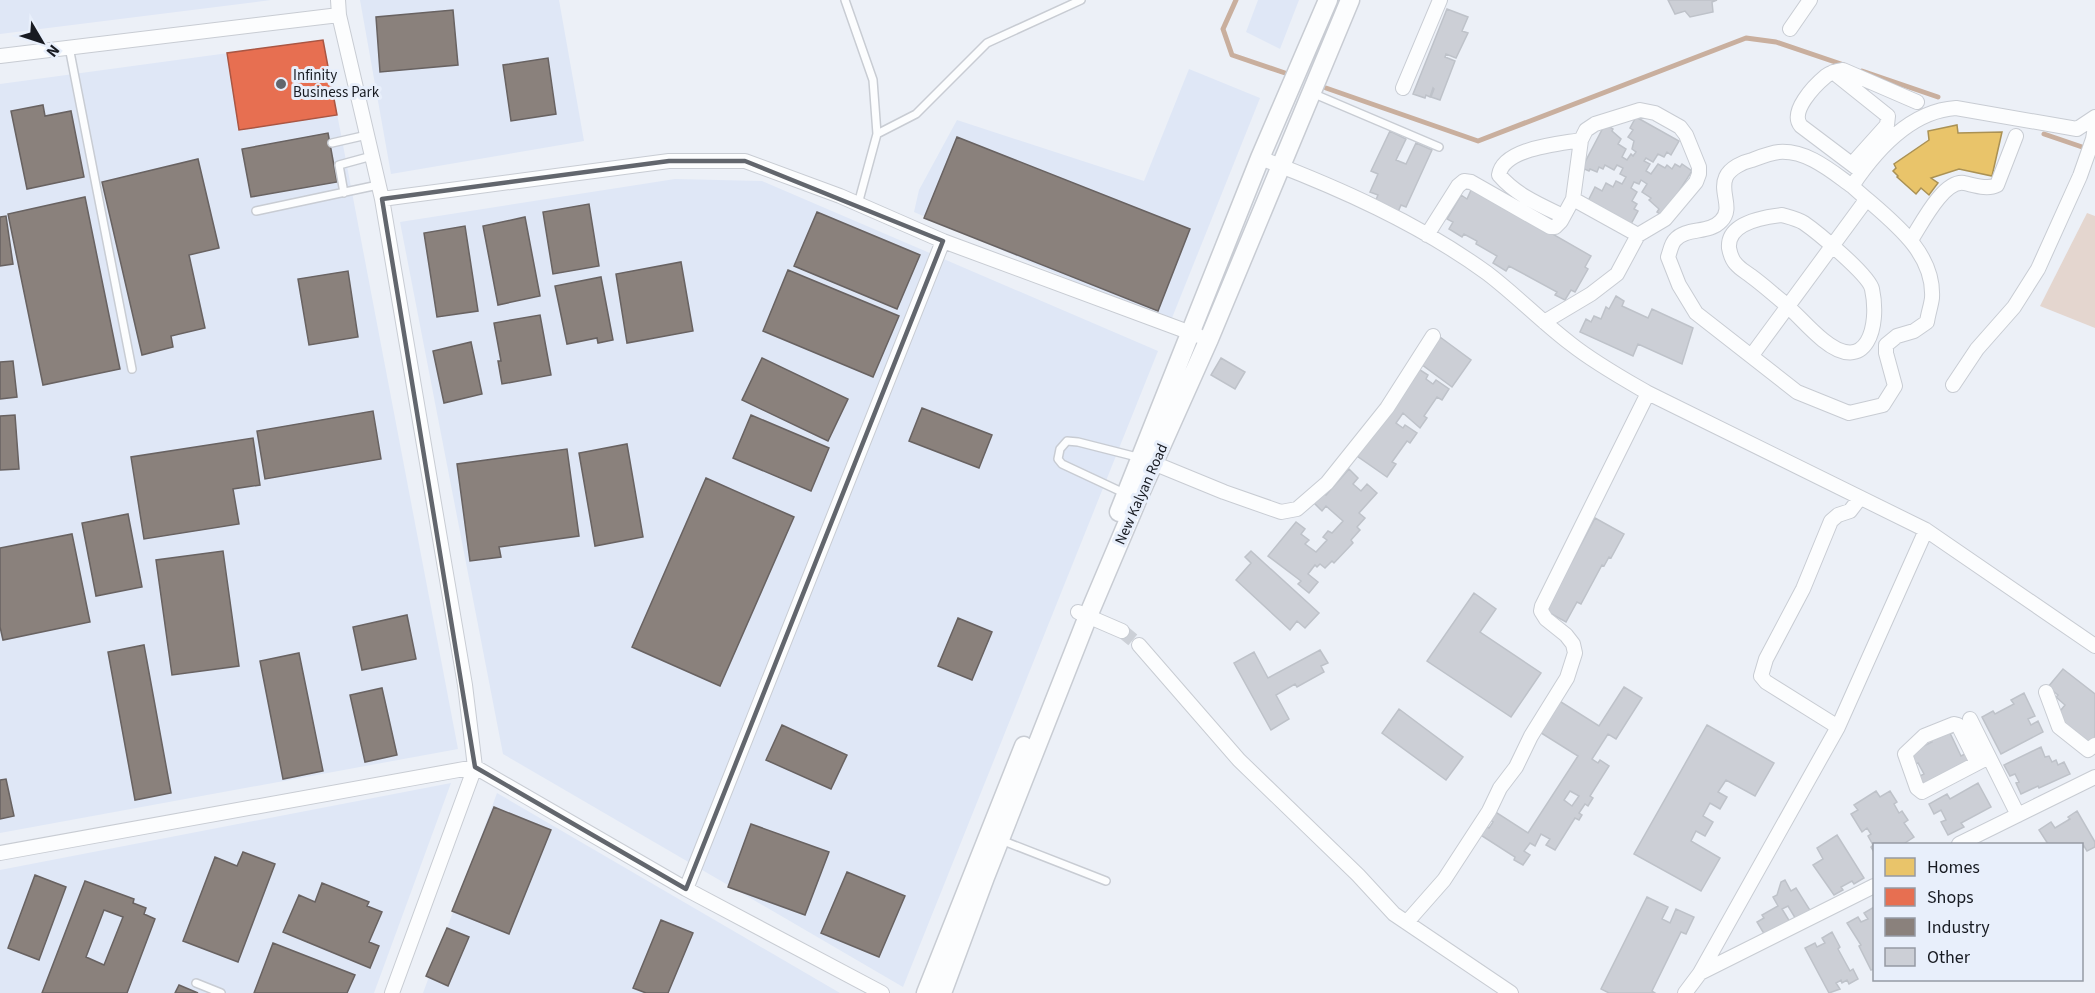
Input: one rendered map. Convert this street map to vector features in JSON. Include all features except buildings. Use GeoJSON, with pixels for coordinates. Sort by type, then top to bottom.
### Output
{"type":"FeatureCollection","features":[{"type":"Feature","properties":{"kind":"street"},"geometry":{"type":"LineString","coordinates":[[338,0],[339,15],[380,192],[465,685],[475,767],[392,993]]}},
{"type":"Feature","properties":{"kind":"street","name":"New Kalyan Road"},"geometry":{"type":"LineString","coordinates":[[1083,614],[1126,494],[1148,461],[1190,334],[1260,158],[1328,0]]}},
{"type":"Feature","properties":{"kind":"street","name":"New Kalyan Road"},"geometry":{"type":"LineString","coordinates":[[979,875],[1083,614],[1148,461],[1209,339],[1350,0]]}},
{"type":"Feature","properties":{"kind":"street"},"geometry":{"type":"LineString","coordinates":[[1403,88],[1440,0]]}},
{"type":"Feature","properties":{"kind":"street"},"geometry":{"type":"LineString","coordinates":[[1791,29],[1810,0]]}},
{"type":"Feature","properties":{"kind":"street"},"geometry":{"type":"LineString","coordinates":[[0,56],[339,15]]}},
{"type":"Feature","properties":{"kind":"street"},"geometry":{"type":"LineString","coordinates":[[1857,168],[1797,122],[1796,115],[1799,106],[1826,76],[1843,70],[1917,102]]}},
{"type":"Feature","properties":{"kind":"street"},"geometry":{"type":"LineString","coordinates":[[1833,72],[1888,116],[1889,120],[1857,168],[1852,186]]}},
{"type":"Feature","properties":{"kind":"street"},"geometry":{"type":"LineString","coordinates":[[1857,168],[1909,124],[1947,109],[1956,108],[2077,129],[2095,117]]}},
{"type":"Feature","properties":{"kind":"street"},"geometry":{"type":"LineString","coordinates":[[1427,235],[1458,186],[1464,181],[1472,182],[1550,227],[1555,227],[1574,199],[1581,140],[1586,130],[1595,124],[1640,110],[1655,113],[1680,128],[1686,135],[1699,167],[1696,182],[1665,219],[1638,235],[1617,274],[1591,294],[1544,322]]}},
{"type":"Feature","properties":{"kind":"street"},"geometry":{"type":"LineString","coordinates":[[1953,385],[1977,349],[2014,307],[2038,269],[2086,162],[2094,133]]}},
{"type":"Feature","properties":{"kind":"street"},"geometry":{"type":"LineString","coordinates":[[1911,240],[1945,189],[1960,183],[1991,188],[1997,185],[2016,136]]}},
{"type":"Feature","properties":{"kind":"street"},"geometry":{"type":"LineString","coordinates":[[1563,216],[1533,202],[1508,186],[1499,175],[1500,169],[1506,162],[1531,149],[1581,140]]}},
{"type":"Feature","properties":{"kind":"street"},"geometry":{"type":"LineString","coordinates":[[1776,152],[1794,152],[1810,158],[1852,186],[1911,240],[1921,255],[1930,280],[1932,298],[1927,322],[1914,331],[1897,336],[1886,345],[1895,386],[1883,405],[1849,413],[1797,392],[1696,313],[1679,285],[1668,257],[1674,241],[1685,234],[1715,226],[1723,220],[1727,208],[1724,185],[1726,176],[1741,163],[1776,152]]}},
{"type":"Feature","properties":{"kind":"street"},"geometry":{"type":"LineString","coordinates":[[1260,158],[1356,197],[1427,235],[1487,273],[1579,351],[1648,393],[1926,530],[2095,646]]}},
{"type":"Feature","properties":{"kind":"street"},"geometry":{"type":"LineString","coordinates":[[380,192],[669,161],[745,161],[858,204],[943,241],[1190,334],[1209,339]]}},
{"type":"Feature","properties":{"kind":"street"},"geometry":{"type":"LineString","coordinates":[[1574,199],[1638,235]]}},
{"type":"Feature","properties":{"kind":"street"},"geometry":{"type":"LineString","coordinates":[[1752,355],[1866,200]]}},
{"type":"Feature","properties":{"kind":"street"},"geometry":{"type":"LineString","coordinates":[[1782,215],[1802,221],[1831,246],[1863,275],[1872,288],[1874,323],[1872,335],[1857,351],[1835,349],[1814,333],[1788,306],[1736,264],[1730,254],[1729,244],[1735,230],[1745,224],[1769,216],[1782,215]]}},
{"type":"Feature","properties":{"kind":"street"},"geometry":{"type":"LineString","coordinates":[[1723,220],[1735,230]]}},
{"type":"Feature","properties":{"kind":"street"},"geometry":{"type":"LineString","coordinates":[[686,889],[943,241]]}},
{"type":"Feature","properties":{"kind":"street"},"geometry":{"type":"LineString","coordinates":[[1872,335],[1886,345]]}},
{"type":"Feature","properties":{"kind":"street"},"geometry":{"type":"LineString","coordinates":[[1148,461],[1281,512],[1297,509],[1327,483],[1387,408],[1433,336]]}},
{"type":"Feature","properties":{"kind":"street"},"geometry":{"type":"LineString","coordinates":[[1407,922],[1444,880],[1489,811],[1500,788],[1516,767],[1531,736],[1567,678],[1575,653],[1573,644],[1566,635],[1546,619],[1541,611],[1542,606],[1648,393]]}},
{"type":"Feature","properties":{"kind":"street"},"geometry":{"type":"LineString","coordinates":[[1838,727],[1766,682],[1761,676],[1766,659],[1803,589],[1831,521],[1838,515],[1850,511],[1860,498]]}},
{"type":"Feature","properties":{"kind":"street"},"geometry":{"type":"LineString","coordinates":[[1685,993],[1700,973],[1838,727],[1926,530]]}},
{"type":"Feature","properties":{"kind":"street"},"geometry":{"type":"LineString","coordinates":[[1083,614],[1122,631]]}},
{"type":"Feature","properties":{"kind":"street"},"geometry":{"type":"LineString","coordinates":[[1139,645],[1239,760],[1358,874],[1394,914],[1511,993]]}},
{"type":"Feature","properties":{"kind":"street"},"geometry":{"type":"LineString","coordinates":[[2046,692],[2061,728],[2088,750],[2095,745]]}},
{"type":"Feature","properties":{"kind":"street"},"geometry":{"type":"LineString","coordinates":[[1970,719],[1983,760]]}},
{"type":"Feature","properties":{"kind":"street"},"geometry":{"type":"LineString","coordinates":[[1983,760],[1920,792],[1905,757],[1907,752],[1924,736],[1954,724],[1958,725],[1983,760],[2018,815]]}},
{"type":"Feature","properties":{"kind":"street"},"geometry":{"type":"LineString","coordinates":[[0,853],[475,767],[686,889],[882,993]]}},
{"type":"Feature","properties":{"kind":"street"},"geometry":{"type":"LineString","coordinates":[[1961,843],[2095,777]]}},
{"type":"Feature","properties":{"kind":"street"},"geometry":{"type":"LineString","coordinates":[[926,993],[979,875]]}},
{"type":"Feature","properties":{"kind":"street"},"geometry":{"type":"LineString","coordinates":[[942,993],[979,875]]}},
{"type":"Feature","properties":{"kind":"street"},"geometry":{"type":"LineString","coordinates":[[1700,973],[1873,887]]}},
{"type":"Feature","properties":{"kind":"lane"},"geometry":{"type":"LineString","coordinates":[[845,0],[873,80],[877,134],[858,204]]}},
{"type":"Feature","properties":{"kind":"lane"},"geometry":{"type":"LineString","coordinates":[[877,134],[916,114],[987,43],[1081,0]]}},
{"type":"Feature","properties":{"kind":"lane"},"geometry":{"type":"LineString","coordinates":[[69,47],[132,369]]}},
{"type":"Feature","properties":{"kind":"lane"},"geometry":{"type":"LineString","coordinates":[[1312,93],[1439,147]]}},
{"type":"Feature","properties":{"kind":"lane"},"geometry":{"type":"LineString","coordinates":[[332,143],[367,135]]}},
{"type":"Feature","properties":{"kind":"lane"},"geometry":{"type":"LineString","coordinates":[[344,193],[339,165],[372,156]]}},
{"type":"Feature","properties":{"kind":"lane"},"geometry":{"type":"LineString","coordinates":[[256,210],[344,193],[380,192]]}},
{"type":"Feature","properties":{"kind":"lane"},"geometry":{"type":"LineString","coordinates":[[1126,494],[1062,464],[1058,459],[1060,449],[1067,441],[1078,441],[1148,461]]}},
{"type":"Feature","properties":{"kind":"lane"},"geometry":{"type":"LineString","coordinates":[[994,838],[1106,881]]}},
{"type":"Feature","properties":{"kind":"lane"},"geometry":{"type":"LineString","coordinates":[[195,983],[221,993]]}},
{"type":"Feature","properties":{"kind":"highlighted area"},"geometry":{"type":"Polygon","coordinates":[[[669,161],[745,161],[943,241],[686,889],[475,767],[382,199],[669,161]]]}},
{"type":"Feature","properties":{"kind":"shaded area"},"geometry":{"type":"Polygon","coordinates":[[[0,0],[271,0],[0,34],[0,0]]]}},
{"type":"Feature","properties":{"kind":"shaded area"},"geometry":{"type":"Polygon","coordinates":[[[360,0],[559,0],[584,141],[391,174],[360,0]]]}},
{"type":"Feature","properties":{"kind":"shaded area"},"geometry":{"type":"Polygon","coordinates":[[[1258,0],[1299,0],[1280,49],[1246,32],[1258,0]]]}},
{"type":"Feature","properties":{"kind":"shaded area"},"geometry":{"type":"Polygon","coordinates":[[[323,40],[458,749],[0,833],[0,84],[323,40]]]}},
{"type":"Feature","properties":{"kind":"shaded area"},"geometry":{"type":"Polygon","coordinates":[[[1189,69],[1260,98],[1170,323],[914,212],[919,190],[957,120],[1144,181],[1189,69]]]}},
{"type":"Feature","properties":{"kind":"shaded area"},"geometry":{"type":"Polygon","coordinates":[[[675,179],[762,181],[1158,351],[903,987],[503,754],[400,222],[675,179]]]}},
{"type":"Feature","properties":{"kind":"shaded area"},"geometry":{"type":"Polygon","coordinates":[[[2087,213],[2095,216],[2095,328],[2040,306],[2087,213]]]}},
{"type":"Feature","properties":{"kind":"shaded area"},"geometry":{"type":"Polygon","coordinates":[[[451,783],[374,993],[0,993],[0,870],[451,783]]]}},
{"type":"Feature","properties":{"kind":"shaded area"},"geometry":{"type":"Polygon","coordinates":[[[497,793],[840,993],[423,993],[497,793]]]}},
{"type":"Feature","properties":{"kind":"waterway"},"geometry":{"type":"LineString","coordinates":[[1236,0],[1223,29],[1232,55],[1285,73]]}},
{"type":"Feature","properties":{"kind":"waterway"},"geometry":{"type":"LineString","coordinates":[[1326,88],[1478,141],[1746,38],[1776,42],[1844,65]]}},
{"type":"Feature","properties":{"kind":"waterway"},"geometry":{"type":"LineString","coordinates":[[1862,71],[1938,97]]}},
{"type":"Feature","properties":{"kind":"waterway"},"geometry":{"type":"LineString","coordinates":[[2044,134],[2088,149]]}},
{"type":"Feature","properties":{"kind":"tunnel"},"geometry":{"type":"LineString","coordinates":[[1122,631],[1139,645]]}},
{"type":"Feature","properties":{"kind":"place","name":"Infinity Business Park"},"geometry":{"type":"Point","coordinates":[281,84]}}]}
